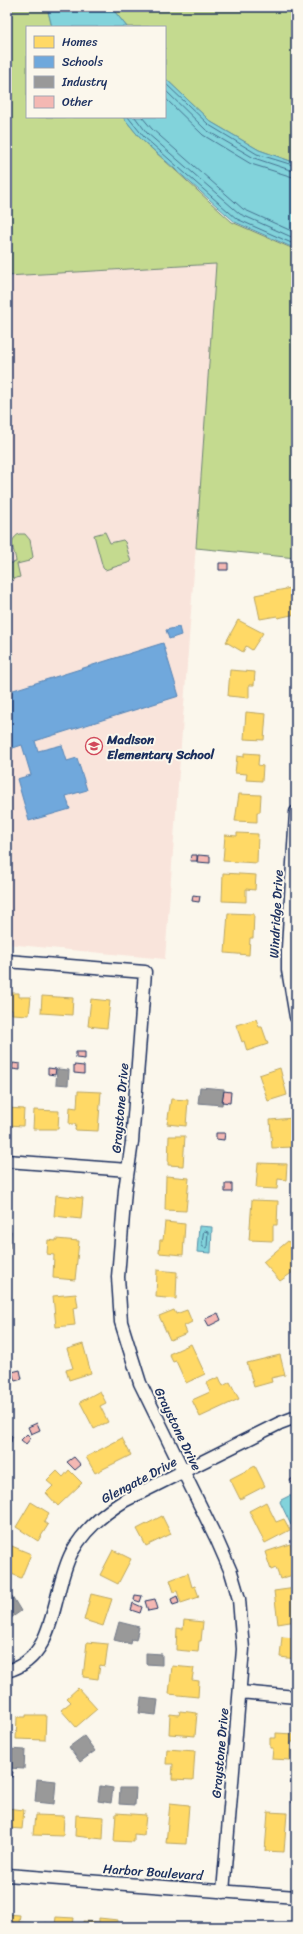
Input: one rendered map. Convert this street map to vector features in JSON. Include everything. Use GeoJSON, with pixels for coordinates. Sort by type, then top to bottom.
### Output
{"type":"FeatureCollection","features":[{"type":"Feature","properties":{"kind":"street","name":"Windridge Drive"},"geometry":{"type":"LineString","coordinates":[[296,812],[294,884],[288,948],[288,970],[296,1017]]}},
{"type":"Feature","properties":{"kind":"street","name":"Graystone Drive"},"geometry":{"type":"LineString","coordinates":[[7,961],[145,972],[132,1142],[118,1277],[121,1322],[140,1383],[184,1471],[231,1572],[239,1599],[243,1649],[223,1892]]}},
{"type":"Feature","properties":{"kind":"street"},"geometry":{"type":"LineString","coordinates":[[7,1161],[128,1170]]}},
{"type":"Feature","properties":{"kind":"street","name":"Glengate Drive"},"geometry":{"type":"LineString","coordinates":[[7,1671],[26,1664],[40,1648],[45,1638],[65,1567],[72,1551],[94,1524],[107,1512],[124,1501],[280,1423],[296,1417]]}},
{"type":"Feature","properties":{"kind":"street"},"geometry":{"type":"LineString","coordinates":[[240,1692],[296,1697]]}},
{"type":"Feature","properties":{"kind":"street","name":"Harbor Boulevard"},"geometry":{"type":"LineString","coordinates":[[7,1875],[296,1898]]}},
{"type":"Feature","properties":{"kind":"shaded area","name":"Madison Elementary School"},"geometry":{"type":"Polygon","coordinates":[[[217,264],[165,959],[7,944],[7,276],[217,264]]]}},
{"type":"Feature","properties":{"kind":"green space"},"geometry":{"type":"Polygon","coordinates":[[[7,7],[47,7],[52,26],[26,26],[26,118],[124,118],[141,139],[232,222],[296,250],[296,558],[196,548],[216,264],[7,276],[7,7]]]}},
{"type":"Feature","properties":{"kind":"green space"},"geometry":{"type":"Polygon","coordinates":[[[111,7],[296,7],[296,163],[259,150],[211,122],[166,79],[166,26],[126,26],[111,7]]]}},
{"type":"Feature","properties":{"kind":"green space"},"geometry":{"type":"Polygon","coordinates":[[[105,532],[110,543],[123,540],[125,542],[131,562],[105,570],[103,568],[94,535],[105,532]]]}},
{"type":"Feature","properties":{"kind":"green space"},"geometry":{"type":"Polygon","coordinates":[[[19,534],[25,534],[30,540],[33,557],[29,561],[17,564],[20,577],[10,580],[7,564],[16,562],[13,540],[19,534]]]}},
{"type":"Feature","properties":{"kind":"water"},"geometry":{"type":"Polygon","coordinates":[[[47,7],[111,7],[126,26],[52,26],[47,7]]]}},
{"type":"Feature","properties":{"kind":"water"},"geometry":{"type":"Polygon","coordinates":[[[166,79],[211,122],[259,150],[296,163],[296,249],[235,222],[141,139],[124,118],[166,118],[166,79]]]}},
{"type":"Feature","properties":{"kind":"water"},"geometry":{"type":"Polygon","coordinates":[[[199,1226],[212,1227],[211,1253],[197,1252],[199,1226]]]}},
{"type":"Feature","properties":{"kind":"water"},"geometry":{"type":"Polygon","coordinates":[[[289,1496],[293,1496],[296,1503],[296,1524],[291,1525],[280,1502],[289,1496]]]}},
{"type":"Feature","properties":{"kind":"building: Homes"},"geometry":{"type":"Polygon","coordinates":[[[296,587],[296,614],[278,618],[277,616],[260,619],[255,595],[296,587]]]}},
{"type":"Feature","properties":{"kind":"building: Homes"},"geometry":{"type":"Polygon","coordinates":[[[238,620],[263,633],[252,650],[246,646],[243,652],[226,642],[238,620]]]}},
{"type":"Feature","properties":{"kind":"building: Homes"},"geometry":{"type":"Polygon","coordinates":[[[230,670],[255,672],[254,685],[249,685],[249,698],[228,696],[230,670]]]}},
{"type":"Feature","properties":{"kind":"building: Homes"},"geometry":{"type":"Polygon","coordinates":[[[246,712],[266,714],[264,740],[244,739],[246,712]]]}},
{"type":"Feature","properties":{"kind":"building: Homes"},"geometry":{"type":"Polygon","coordinates":[[[244,753],[259,754],[258,765],[263,766],[262,781],[246,780],[247,774],[235,773],[237,756],[244,757],[244,753]]]}},
{"type":"Feature","properties":{"kind":"building: Homes"},"geometry":{"type":"Polygon","coordinates":[[[239,794],[261,795],[260,812],[257,812],[257,822],[235,821],[239,794]]]}},
{"type":"Feature","properties":{"kind":"building: Homes"},"geometry":{"type":"Polygon","coordinates":[[[237,833],[258,834],[257,863],[223,861],[225,835],[237,836],[237,833]]]}},
{"type":"Feature","properties":{"kind":"building: Homes"},"geometry":{"type":"Polygon","coordinates":[[[223,873],[256,875],[255,890],[246,889],[246,902],[222,901],[223,873]]]}},
{"type":"Feature","properties":{"kind":"building: Homes"},"geometry":{"type":"Polygon","coordinates":[[[228,913],[254,914],[253,938],[250,938],[249,955],[225,953],[228,913]]]}},
{"type":"Feature","properties":{"kind":"building: Homes"},"geometry":{"type":"Polygon","coordinates":[[[7,993],[19,993],[19,997],[31,997],[29,1015],[12,1014],[12,1010],[7,1009],[7,993]]]}},
{"type":"Feature","properties":{"kind":"building: Homes"},"geometry":{"type":"Polygon","coordinates":[[[42,996],[73,998],[72,1015],[41,1013],[42,996]]]}},
{"type":"Feature","properties":{"kind":"building: Homes"},"geometry":{"type":"Polygon","coordinates":[[[91,999],[110,1001],[107,1028],[88,1026],[91,999]]]}},
{"type":"Feature","properties":{"kind":"building: Homes"},"geometry":{"type":"Polygon","coordinates":[[[256,1019],[259,1027],[262,1027],[268,1044],[247,1051],[236,1025],[256,1019]]]}},
{"type":"Feature","properties":{"kind":"building: Homes"},"geometry":{"type":"Polygon","coordinates":[[[280,1068],[287,1095],[268,1101],[259,1075],[280,1068]]]}},
{"type":"Feature","properties":{"kind":"building: Homes"},"geometry":{"type":"Polygon","coordinates":[[[78,1091],[101,1092],[98,1131],[75,1130],[76,1124],[69,1124],[70,1107],[77,1108],[78,1091]]]}},
{"type":"Feature","properties":{"kind":"building: Homes"},"geometry":{"type":"Polygon","coordinates":[[[171,1099],[188,1100],[186,1126],[167,1124],[171,1099]]]}},
{"type":"Feature","properties":{"kind":"building: Homes"},"geometry":{"type":"Polygon","coordinates":[[[7,1108],[24,1109],[23,1126],[7,1125],[7,1108]]]}},
{"type":"Feature","properties":{"kind":"building: Homes"},"geometry":{"type":"Polygon","coordinates":[[[34,1110],[59,1111],[58,1129],[33,1129],[34,1110]]]}},
{"type":"Feature","properties":{"kind":"building: Homes"},"geometry":{"type":"Polygon","coordinates":[[[293,1118],[293,1147],[272,1148],[270,1120],[293,1118]]]}},
{"type":"Feature","properties":{"kind":"building: Homes"},"geometry":{"type":"Polygon","coordinates":[[[169,1136],[185,1136],[183,1166],[168,1165],[169,1136]]]}},
{"type":"Feature","properties":{"kind":"building: Homes"},"geometry":{"type":"Polygon","coordinates":[[[258,1163],[287,1164],[286,1180],[278,1179],[277,1189],[256,1188],[258,1163]]]}},
{"type":"Feature","properties":{"kind":"building: Homes"},"geometry":{"type":"Polygon","coordinates":[[[166,1176],[189,1178],[186,1211],[165,1210],[166,1176]]]}},
{"type":"Feature","properties":{"kind":"building: Homes"},"geometry":{"type":"Polygon","coordinates":[[[56,1195],[83,1198],[81,1219],[54,1216],[56,1195]]]}},
{"type":"Feature","properties":{"kind":"building: Homes"},"geometry":{"type":"Polygon","coordinates":[[[252,1200],[278,1201],[277,1225],[273,1225],[273,1241],[249,1240],[252,1200]]]}},
{"type":"Feature","properties":{"kind":"building: Homes"},"geometry":{"type":"Polygon","coordinates":[[[165,1222],[185,1224],[183,1255],[159,1253],[160,1240],[163,1240],[165,1222]]]}},
{"type":"Feature","properties":{"kind":"building: Homes"},"geometry":{"type":"Polygon","coordinates":[[[56,1239],[79,1241],[75,1280],[53,1278],[54,1255],[47,1254],[48,1240],[56,1241],[56,1239]]]}},
{"type":"Feature","properties":{"kind":"building: Homes"},"geometry":{"type":"Polygon","coordinates":[[[288,1241],[296,1250],[296,1270],[280,1281],[263,1262],[288,1241]]]}},
{"type":"Feature","properties":{"kind":"building: Homes"},"geometry":{"type":"Polygon","coordinates":[[[157,1270],[177,1272],[176,1299],[156,1297],[157,1270]]]}},
{"type":"Feature","properties":{"kind":"building: Homes"},"geometry":{"type":"Polygon","coordinates":[[[76,1294],[78,1307],[73,1308],[75,1325],[56,1327],[53,1296],[76,1294]]]}},
{"type":"Feature","properties":{"kind":"building: Homes"},"geometry":{"type":"Polygon","coordinates":[[[174,1310],[176,1314],[187,1310],[192,1322],[184,1326],[187,1333],[170,1340],[159,1316],[174,1310]]]}},
{"type":"Feature","properties":{"kind":"building: Homes"},"geometry":{"type":"Polygon","coordinates":[[[83,1344],[91,1373],[69,1380],[66,1370],[73,1368],[67,1349],[83,1344]]]}},
{"type":"Feature","properties":{"kind":"building: Homes"},"geometry":{"type":"Polygon","coordinates":[[[191,1344],[205,1374],[186,1383],[176,1361],[173,1362],[169,1354],[191,1344]]]}},
{"type":"Feature","properties":{"kind":"building: Homes"},"geometry":{"type":"Polygon","coordinates":[[[295,1350],[296,1372],[293,1372],[295,1350]]]}},
{"type":"Feature","properties":{"kind":"building: Homes"},"geometry":{"type":"Polygon","coordinates":[[[280,1355],[285,1375],[271,1378],[272,1382],[254,1387],[247,1363],[280,1355]]]}},
{"type":"Feature","properties":{"kind":"building: Homes"},"geometry":{"type":"Polygon","coordinates":[[[219,1377],[223,1386],[230,1382],[239,1399],[200,1417],[192,1400],[210,1392],[206,1383],[219,1377]]]}},
{"type":"Feature","properties":{"kind":"building: Homes"},"geometry":{"type":"Polygon","coordinates":[[[100,1391],[106,1403],[100,1406],[108,1422],[94,1429],[80,1402],[100,1391]]]}},
{"type":"Feature","properties":{"kind":"building: Homes"},"geometry":{"type":"Polygon","coordinates":[[[122,1438],[131,1455],[95,1473],[86,1457],[122,1438]]]}},
{"type":"Feature","properties":{"kind":"building: Homes"},"geometry":{"type":"Polygon","coordinates":[[[255,1466],[265,1486],[240,1499],[230,1479],[255,1466]]]}},
{"type":"Feature","properties":{"kind":"building: Homes"},"geometry":{"type":"Polygon","coordinates":[[[69,1470],[82,1483],[58,1506],[46,1493],[53,1486],[47,1481],[57,1471],[63,1477],[69,1470]]]}},
{"type":"Feature","properties":{"kind":"building: Homes"},"geometry":{"type":"Polygon","coordinates":[[[31,1502],[49,1513],[44,1522],[48,1525],[38,1541],[16,1527],[31,1502]]]}},
{"type":"Feature","properties":{"kind":"building: Homes"},"geometry":{"type":"Polygon","coordinates":[[[266,1502],[276,1522],[284,1519],[290,1530],[265,1543],[249,1511],[266,1502]]]}},
{"type":"Feature","properties":{"kind":"building: Homes"},"geometry":{"type":"Polygon","coordinates":[[[162,1516],[171,1534],[146,1546],[137,1529],[162,1516]]]}},
{"type":"Feature","properties":{"kind":"building: Homes"},"geometry":{"type":"Polygon","coordinates":[[[7,1544],[31,1554],[21,1578],[7,1572],[7,1544]]]}},
{"type":"Feature","properties":{"kind":"building: Homes"},"geometry":{"type":"Polygon","coordinates":[[[290,1544],[296,1561],[296,1574],[280,1579],[276,1568],[271,1570],[265,1552],[290,1544]]]}},
{"type":"Feature","properties":{"kind":"building: Homes"},"geometry":{"type":"Polygon","coordinates":[[[113,1550],[131,1559],[118,1584],[100,1575],[113,1550]]]}},
{"type":"Feature","properties":{"kind":"building: Homes"},"geometry":{"type":"Polygon","coordinates":[[[188,1573],[192,1587],[195,1586],[199,1597],[181,1603],[177,1591],[174,1592],[170,1580],[188,1573]]]}},
{"type":"Feature","properties":{"kind":"building: Homes"},"geometry":{"type":"Polygon","coordinates":[[[296,1588],[296,1611],[294,1611],[296,1621],[278,1624],[274,1591],[296,1588]]]}},
{"type":"Feature","properties":{"kind":"building: Homes"},"geometry":{"type":"Polygon","coordinates":[[[91,1594],[112,1599],[103,1626],[84,1620],[91,1594]]]}},
{"type":"Feature","properties":{"kind":"building: Homes"},"geometry":{"type":"Polygon","coordinates":[[[7,1616],[12,1625],[7,1628],[7,1616]]]}},
{"type":"Feature","properties":{"kind":"building: Homes"},"geometry":{"type":"Polygon","coordinates":[[[184,1620],[203,1622],[198,1652],[176,1650],[177,1628],[183,1629],[184,1620]]]}},
{"type":"Feature","properties":{"kind":"building: Homes"},"geometry":{"type":"Polygon","coordinates":[[[282,1637],[296,1638],[296,1659],[280,1657],[282,1637]]]}},
{"type":"Feature","properties":{"kind":"building: Homes"},"geometry":{"type":"Polygon","coordinates":[[[87,1642],[108,1644],[105,1666],[100,1665],[98,1679],[83,1677],[87,1642]]]}},
{"type":"Feature","properties":{"kind":"building: Homes"},"geometry":{"type":"Polygon","coordinates":[[[172,1666],[194,1668],[192,1680],[199,1681],[198,1697],[169,1694],[172,1666]]]}},
{"type":"Feature","properties":{"kind":"building: Homes"},"geometry":{"type":"Polygon","coordinates":[[[78,1688],[97,1709],[76,1727],[61,1710],[71,1702],[67,1698],[78,1688]]]}},
{"type":"Feature","properties":{"kind":"building: Homes"},"geometry":{"type":"Polygon","coordinates":[[[180,1711],[197,1713],[195,1736],[169,1734],[170,1714],[179,1715],[180,1711]]]}},
{"type":"Feature","properties":{"kind":"building: Homes"},"geometry":{"type":"Polygon","coordinates":[[[26,1715],[46,1715],[45,1740],[16,1739],[17,1717],[26,1717],[26,1715]]]}},
{"type":"Feature","properties":{"kind":"building: Homes"},"geometry":{"type":"Polygon","coordinates":[[[276,1733],[294,1734],[294,1742],[291,1742],[290,1760],[272,1759],[273,1748],[270,1748],[270,1738],[276,1738],[276,1733]]]}},
{"type":"Feature","properties":{"kind":"building: Homes"},"geometry":{"type":"Polygon","coordinates":[[[167,1749],[195,1751],[193,1780],[172,1779],[173,1764],[166,1764],[167,1749]]]}},
{"type":"Feature","properties":{"kind":"building: Homes"},"geometry":{"type":"Polygon","coordinates":[[[170,1803],[189,1805],[186,1844],[166,1843],[170,1803]]]}},
{"type":"Feature","properties":{"kind":"building: Homes"},"geometry":{"type":"Polygon","coordinates":[[[7,1808],[24,1810],[22,1829],[7,1828],[7,1808]]]}},
{"type":"Feature","properties":{"kind":"building: Homes"},"geometry":{"type":"Polygon","coordinates":[[[268,1812],[287,1813],[284,1852],[265,1851],[268,1812]]]}},
{"type":"Feature","properties":{"kind":"building: Homes"},"geometry":{"type":"Polygon","coordinates":[[[116,1813],[146,1815],[144,1835],[134,1834],[134,1842],[114,1841],[116,1813]]]}},
{"type":"Feature","properties":{"kind":"building: Homes"},"geometry":{"type":"Polygon","coordinates":[[[35,1815],[64,1816],[63,1836],[33,1835],[35,1815]]]}},
{"type":"Feature","properties":{"kind":"building: Homes"},"geometry":{"type":"Polygon","coordinates":[[[76,1815],[104,1817],[103,1839],[75,1836],[76,1815]]]}},
{"type":"Feature","properties":{"kind":"building: Homes"},"geometry":{"type":"Polygon","coordinates":[[[7,1914],[20,1915],[19,1922],[31,1923],[30,1927],[7,1927],[7,1914]]]}},
{"type":"Feature","properties":{"kind":"building: Homes"},"geometry":{"type":"Polygon","coordinates":[[[56,1917],[74,1918],[73,1927],[44,1927],[45,1923],[55,1924],[56,1917]]]}},
{"type":"Feature","properties":{"kind":"building: Homes"},"geometry":{"type":"Polygon","coordinates":[[[99,1918],[118,1920],[117,1927],[83,1927],[83,1921],[99,1922],[99,1918]]]}},
{"type":"Feature","properties":{"kind":"building: Schools"},"geometry":{"type":"Polygon","coordinates":[[[179,627],[181,635],[169,639],[166,630],[179,627]]]}},
{"type":"Feature","properties":{"kind":"building: Schools"},"geometry":{"type":"Polygon","coordinates":[[[163,643],[179,696],[35,741],[38,751],[62,745],[67,761],[77,758],[87,790],[66,796],[70,809],[29,821],[17,779],[31,775],[22,745],[7,750],[7,692],[163,643]]]}},
{"type":"Feature","properties":{"kind":"building: Industry"},"geometry":{"type":"Polygon","coordinates":[[[57,1069],[69,1070],[68,1085],[56,1084],[57,1069]]]}},
{"type":"Feature","properties":{"kind":"building: Industry"},"geometry":{"type":"Polygon","coordinates":[[[200,1087],[224,1089],[222,1105],[198,1103],[200,1087]]]}},
{"type":"Feature","properties":{"kind":"building: Industry"},"geometry":{"type":"Polygon","coordinates":[[[7,1231],[11,1231],[10,1248],[7,1248],[7,1231]]]}},
{"type":"Feature","properties":{"kind":"building: Industry"},"geometry":{"type":"Polygon","coordinates":[[[7,1288],[10,1288],[8,1307],[7,1307],[7,1288]]]}},
{"type":"Feature","properties":{"kind":"building: Industry"},"geometry":{"type":"Polygon","coordinates":[[[12,1596],[21,1611],[11,1618],[7,1611],[7,1599],[12,1596]]]}},
{"type":"Feature","properties":{"kind":"building: Industry"},"geometry":{"type":"Polygon","coordinates":[[[119,1622],[139,1627],[136,1640],[132,1639],[131,1644],[114,1640],[119,1622]]]}},
{"type":"Feature","properties":{"kind":"building: Industry"},"geometry":{"type":"Polygon","coordinates":[[[146,1653],[162,1654],[162,1665],[146,1664],[146,1653]]]}},
{"type":"Feature","properties":{"kind":"building: Industry"},"geometry":{"type":"Polygon","coordinates":[[[141,1698],[158,1700],[156,1715],[139,1713],[141,1698]]]}},
{"type":"Feature","properties":{"kind":"building: Industry"},"geometry":{"type":"Polygon","coordinates":[[[84,1736],[95,1751],[80,1762],[69,1747],[84,1736]]]}},
{"type":"Feature","properties":{"kind":"building: Industry"},"geometry":{"type":"Polygon","coordinates":[[[9,1749],[25,1750],[24,1769],[8,1768],[9,1749]]]}},
{"type":"Feature","properties":{"kind":"building: Industry"},"geometry":{"type":"Polygon","coordinates":[[[37,1779],[56,1781],[54,1804],[35,1802],[37,1779]]]}},
{"type":"Feature","properties":{"kind":"building: Industry"},"geometry":{"type":"Polygon","coordinates":[[[100,1786],[113,1788],[111,1803],[98,1801],[100,1786]]]}},
{"type":"Feature","properties":{"kind":"building: Industry"},"geometry":{"type":"Polygon","coordinates":[[[120,1788],[136,1788],[135,1805],[119,1804],[120,1788]]]}},
{"type":"Feature","properties":{"kind":"building: Other"},"geometry":{"type":"Polygon","coordinates":[[[219,563],[228,563],[228,570],[219,570],[219,563]]]}},
{"type":"Feature","properties":{"kind":"building: Other"},"geometry":{"type":"Polygon","coordinates":[[[191,855],[197,855],[197,861],[190,861],[191,855]]]}},
{"type":"Feature","properties":{"kind":"building: Other"},"geometry":{"type":"Polygon","coordinates":[[[198,855],[210,856],[210,863],[197,862],[198,855]]]}},
{"type":"Feature","properties":{"kind":"building: Other"},"geometry":{"type":"Polygon","coordinates":[[[193,895],[200,896],[199,902],[192,901],[193,895]]]}},
{"type":"Feature","properties":{"kind":"building: Other"},"geometry":{"type":"Polygon","coordinates":[[[76,1052],[85,1052],[85,1059],[76,1058],[76,1052]]]}},
{"type":"Feature","properties":{"kind":"building: Other"},"geometry":{"type":"Polygon","coordinates":[[[13,1063],[20,1064],[20,1070],[12,1069],[13,1063]]]}},
{"type":"Feature","properties":{"kind":"building: Other"},"geometry":{"type":"Polygon","coordinates":[[[74,1065],[84,1066],[84,1074],[74,1073],[74,1065]]]}},
{"type":"Feature","properties":{"kind":"building: Other"},"geometry":{"type":"Polygon","coordinates":[[[48,1068],[56,1069],[55,1075],[48,1074],[48,1068]]]}},
{"type":"Feature","properties":{"kind":"building: Other"},"geometry":{"type":"Polygon","coordinates":[[[224,1091],[231,1092],[230,1103],[222,1102],[224,1091]]]}},
{"type":"Feature","properties":{"kind":"building: Other"},"geometry":{"type":"Polygon","coordinates":[[[216,1133],[225,1133],[224,1140],[216,1139],[216,1133]]]}},
{"type":"Feature","properties":{"kind":"building: Other"},"geometry":{"type":"Polygon","coordinates":[[[225,1184],[232,1184],[232,1192],[225,1192],[225,1184]]]}},
{"type":"Feature","properties":{"kind":"building: Other"},"geometry":{"type":"Polygon","coordinates":[[[218,1313],[221,1320],[209,1326],[205,1319],[218,1313]]]}},
{"type":"Feature","properties":{"kind":"building: Other"},"geometry":{"type":"Polygon","coordinates":[[[20,1370],[22,1379],[15,1381],[12,1372],[20,1370]]]}},
{"type":"Feature","properties":{"kind":"building: Other"},"geometry":{"type":"Polygon","coordinates":[[[37,1423],[40,1430],[31,1434],[28,1427],[37,1423]]]}},
{"type":"Feature","properties":{"kind":"building: Other"},"geometry":{"type":"Polygon","coordinates":[[[7,1434],[12,1436],[11,1442],[7,1441],[7,1434]]]}},
{"type":"Feature","properties":{"kind":"building: Other"},"geometry":{"type":"Polygon","coordinates":[[[27,1434],[31,1438],[26,1444],[21,1440],[27,1434]]]}},
{"type":"Feature","properties":{"kind":"building: Other"},"geometry":{"type":"Polygon","coordinates":[[[74,1457],[81,1465],[75,1470],[67,1462],[74,1457]]]}},
{"type":"Feature","properties":{"kind":"building: Other"},"geometry":{"type":"Polygon","coordinates":[[[295,1477],[296,1485],[294,1486],[290,1480],[295,1477]]]}},
{"type":"Feature","properties":{"kind":"building: Other"},"geometry":{"type":"Polygon","coordinates":[[[135,1595],[142,1596],[140,1602],[134,1600],[135,1595]]]}},
{"type":"Feature","properties":{"kind":"building: Other"},"geometry":{"type":"Polygon","coordinates":[[[177,1596],[179,1603],[173,1605],[171,1599],[177,1596]]]}},
{"type":"Feature","properties":{"kind":"building: Other"},"geometry":{"type":"Polygon","coordinates":[[[155,1599],[158,1609],[148,1611],[145,1601],[155,1599]]]}},
{"type":"Feature","properties":{"kind":"building: Other"},"geometry":{"type":"Polygon","coordinates":[[[133,1603],[142,1607],[140,1613],[131,1610],[133,1603]]]}},
{"type":"Feature","properties":{"kind":"building: Other"},"geometry":{"type":"Polygon","coordinates":[[[7,1771],[13,1772],[12,1777],[7,1776],[7,1771]]]}},
{"type":"Feature","properties":{"kind":"building: Other"},"geometry":{"type":"Polygon","coordinates":[[[291,1782],[296,1782],[296,1792],[291,1791],[291,1782]]]}},
{"type":"Feature","properties":{"kind":"building: Other"},"geometry":{"type":"Polygon","coordinates":[[[293,1794],[296,1795],[296,1803],[292,1803],[293,1794]]]}},
{"type":"Feature","properties":{"kind":"place","name":"Madison Elementary School"},"geometry":{"type":"Point","coordinates":[94,746]}}]}
